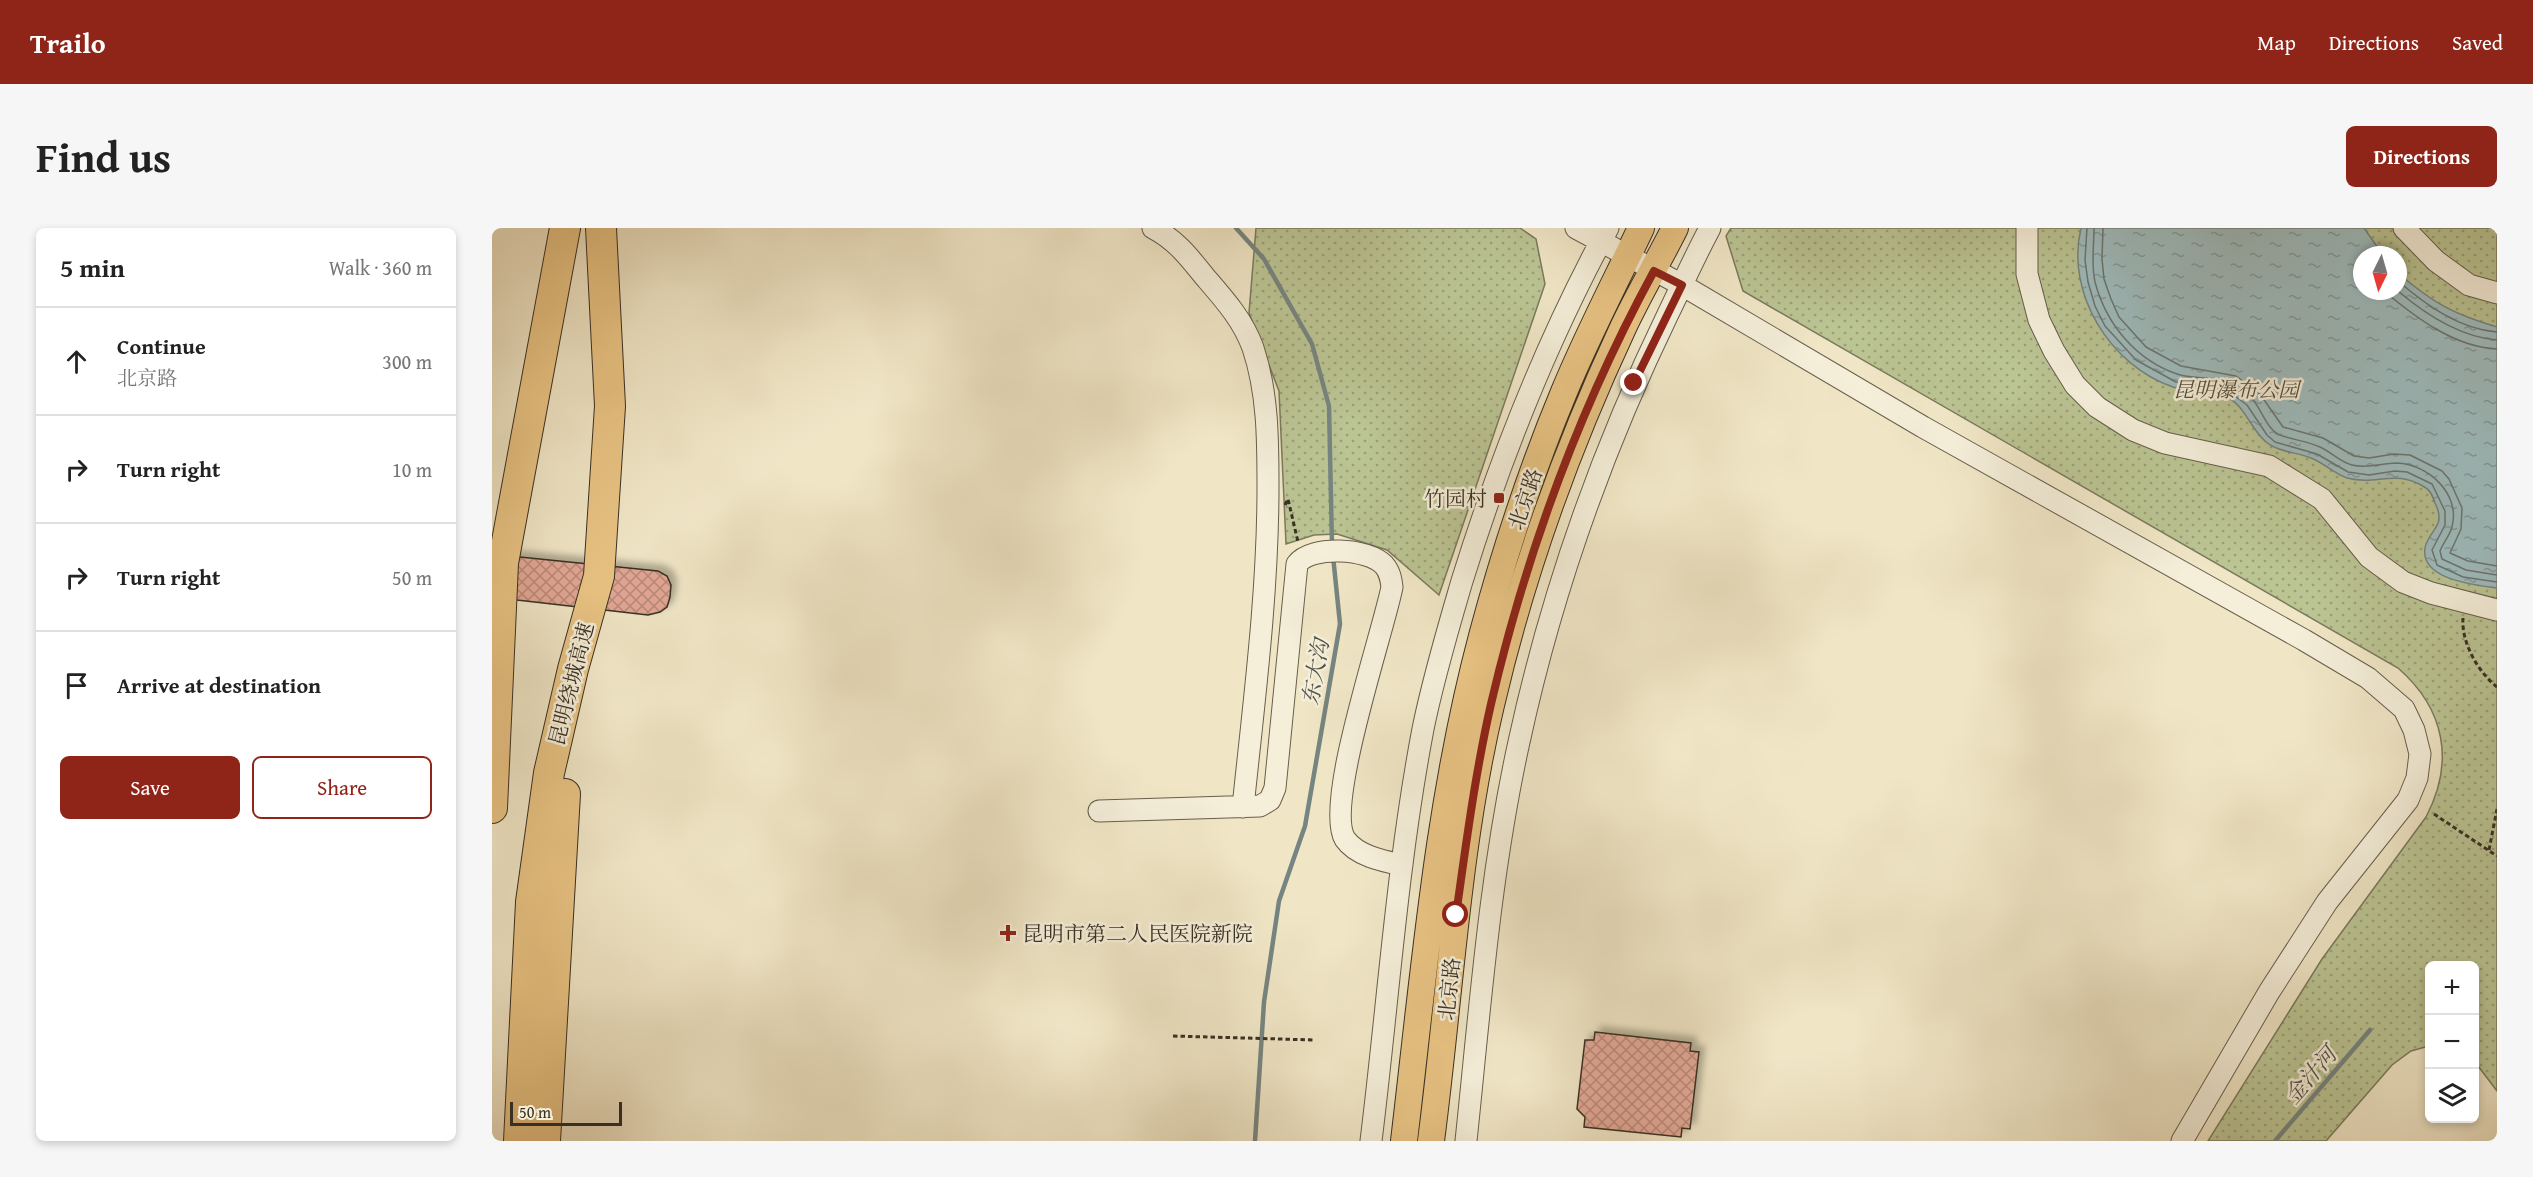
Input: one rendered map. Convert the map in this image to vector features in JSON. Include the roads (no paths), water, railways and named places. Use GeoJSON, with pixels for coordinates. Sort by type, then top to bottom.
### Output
{"type":"FeatureCollection","features":[{"type":"Feature","properties":{"kind":"highway"},"geometry":{"type":"LineString","coordinates":[[492,808],[503,563],[565,228]]}},
{"type":"Feature","properties":{"kind":"highway","name":"昆明绕城高速"},"geometry":{"type":"LineString","coordinates":[[519,1141],[531,902],[549,773],[573,669],[599,576],[610,406],[601,228]]}},
{"type":"Feature","properties":{"kind":"highway"},"geometry":{"type":"LineString","coordinates":[[549,1136],[573,669]]}},
{"type":"Feature","properties":{"kind":"main road","name":"北京路"},"geometry":{"type":"LineString","coordinates":[[1404,1141],[1449,787],[1482,637],[1519,511],[1563,393],[1641,228]]}},
{"type":"Feature","properties":{"kind":"main road","name":"北京路"},"geometry":{"type":"LineString","coordinates":[[1431,1141],[1456,915],[1474,791],[1501,664],[1543,521],[1623,329],[1675,228]]}},
{"type":"Feature","properties":{"kind":"street"},"geometry":{"type":"LineString","coordinates":[[1153,228],[1171,237],[1239,318],[1252,346],[1263,381],[1267,413],[1268,546],[1244,807]]}},
{"type":"Feature","properties":{"kind":"street"},"geometry":{"type":"LineString","coordinates":[[1576,228],[1604,235],[1628,256],[1682,285],[1923,427],[2331,656],[2368,678],[2404,709],[2414,730],[2420,754],[2418,778],[2408,800],[2326,902],[2269,992],[2182,1141]]}},
{"type":"Feature","properties":{"kind":"street"},"geometry":{"type":"LineString","coordinates":[[1466,1141],[1492,895],[1518,744],[1543,643],[1582,517],[1634,383],[1710,228]]}},
{"type":"Feature","properties":{"kind":"street"},"geometry":{"type":"LineString","coordinates":[[2027,228],[2027,274],[2039,320],[2054,351],[2075,385],[2097,407],[2133,430],[2165,443],[2269,466],[2322,499],[2368,557],[2403,582],[2497,610]]}},
{"type":"Feature","properties":{"kind":"street"},"geometry":{"type":"LineString","coordinates":[[2404,228],[2436,261],[2469,285],[2497,293]]}},
{"type":"Feature","properties":{"kind":"street"},"geometry":{"type":"LineString","coordinates":[[1371,1141],[1402,865],[1424,727],[1447,630],[1476,536],[1514,431],[1545,356],[1604,235]]}},
{"type":"Feature","properties":{"kind":"street"},"geometry":{"type":"LineString","coordinates":[[1099,811],[1260,806],[1270,800],[1275,788],[1294,574],[1301,558],[1311,553],[1348,551],[1383,564],[1390,574],[1392,587],[1344,779],[1340,812],[1341,825],[1344,838],[1353,847],[1377,860],[1402,865]]}},
{"type":"Feature","properties":{"kind":"water"},"geometry":{"type":"Polygon","coordinates":[[[2081,228],[2364,228],[2377,246],[2353,246],[2353,300],[2407,300],[2407,280],[2444,306],[2497,327],[2497,588],[2451,579],[2431,567],[2426,559],[2425,548],[2439,517],[2433,496],[2426,488],[2405,479],[2358,480],[2347,478],[2311,458],[2270,445],[2237,404],[2223,395],[2173,387],[2151,377],[2130,363],[2112,345],[2087,302],[2080,278],[2078,253],[2081,228]]]}},
{"type":"Feature","properties":{"kind":"waterway","name":"东大沟"},"geometry":{"type":"LineString","coordinates":[[1236,228],[1264,259],[1312,344],[1329,406],[1332,545]]}},
{"type":"Feature","properties":{"kind":"waterway","name":"东大沟"},"geometry":{"type":"LineString","coordinates":[[1255,1141],[1264,1002],[1279,901],[1305,826],[1340,624],[1333,556]]}},
{"type":"Feature","properties":{"kind":"waterway","name":"金汁河"},"geometry":{"type":"LineString","coordinates":[[2275,1141],[2370,1030]]}},
{"type":"Feature","properties":{"kind":"place","name":"竹园村"},"geometry":{"type":"Point","coordinates":[1499,498]}},
{"type":"Feature","properties":{"kind":"place","name":"昆明市第二人民医院新院"},"geometry":{"type":"Point","coordinates":[1008,933]}},
{"type":"Feature","properties":{"kind":"park label","name":"昆明瀑布公园"},"geometry":{"type":"Point","coordinates":[2236,389]}}]}
